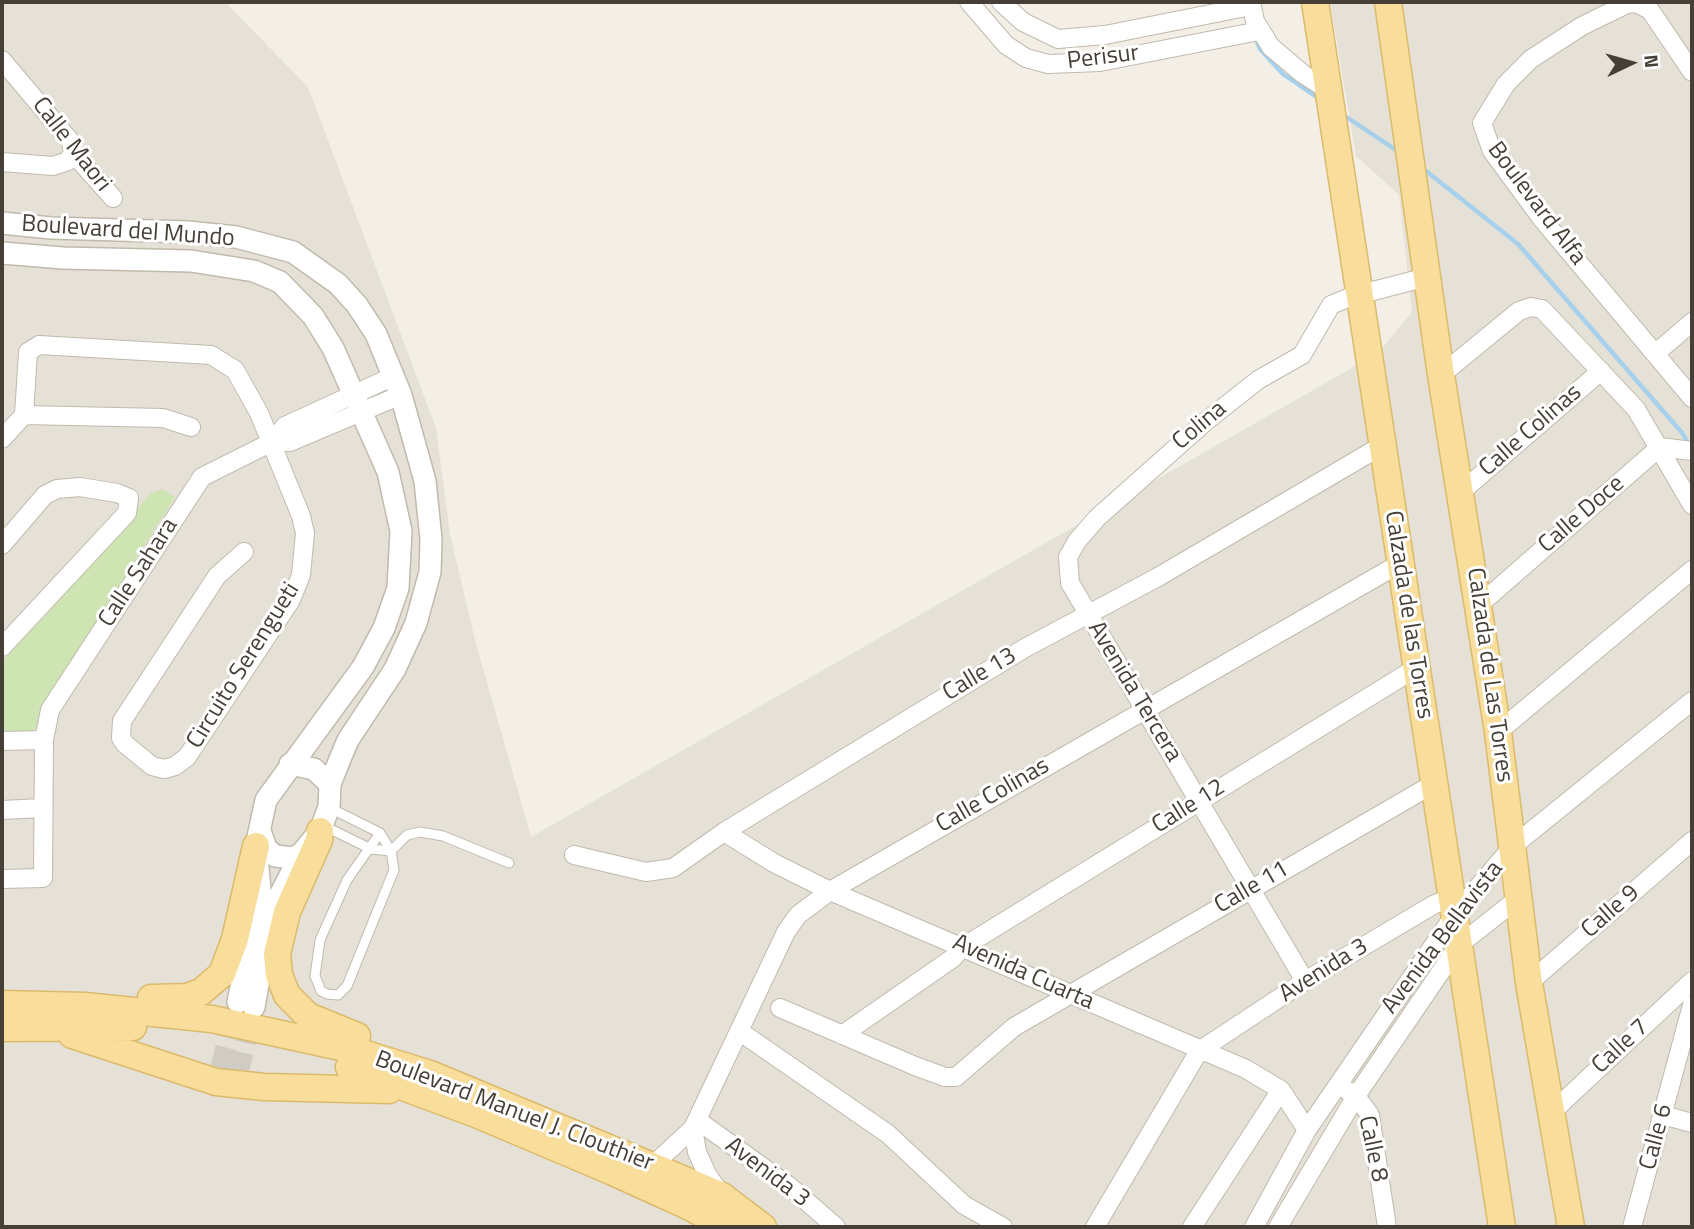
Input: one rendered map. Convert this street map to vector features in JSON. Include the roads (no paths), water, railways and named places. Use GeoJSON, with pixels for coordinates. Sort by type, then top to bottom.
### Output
{"type":"FeatureCollection","features":[{"type":"Feature","properties":{"kind":"main road","name":"Calzada de las Torres"},"geometry":{"type":"LineString","coordinates":[[1315,2],[1502,1227]]}},
{"type":"Feature","properties":{"kind":"main road","name":"Calzada de Las Torres"},"geometry":{"type":"LineString","coordinates":[[1388,2],[1441,374],[1498,732],[1530,983],[1571,1227]]}},
{"type":"Feature","properties":{"kind":"main road"},"geometry":{"type":"LineString","coordinates":[[323,821],[319,840],[292,896],[279,942],[277,964],[282,986],[295,1005],[308,1016],[368,1040],[424,1083]]}},
{"type":"Feature","properties":{"kind":"main road"},"geometry":{"type":"LineString","coordinates":[[85,1006],[126,999],[187,997],[214,983],[228,964],[258,839]]}},
{"type":"Feature","properties":{"kind":"main road","name":"Boulevard Manuel J. Clouthier"},"geometry":{"type":"LineString","coordinates":[[2,1004],[85,1006],[212,1019],[350,1049],[690,1207],[726,1227]]}},
{"type":"Feature","properties":{"kind":"main road","name":"Boulevard Manuel J. Clouthier"},"geometry":{"type":"LineString","coordinates":[[2,1028],[106,1025],[220,1038],[424,1083],[652,1166],[722,1196],[763,1227]]}},
{"type":"Feature","properties":{"kind":"main road"},"geometry":{"type":"LineString","coordinates":[[47,1028],[228,1077],[424,1083]]}},
{"type":"Feature","properties":{"kind":"street","name":"Perisur"},"geometry":{"type":"LineString","coordinates":[[969,2],[991,31],[1006,45],[1026,58],[1048,64],[1070,66],[1100,62],[1259,31]]}},
{"type":"Feature","properties":{"kind":"street","name":"Perisur"},"geometry":{"type":"LineString","coordinates":[[1000,2],[1023,22],[1058,39],[1105,35],[1251,4]]}},
{"type":"Feature","properties":{"kind":"street","name":"Boulevard Alfa"},"geometry":{"type":"LineString","coordinates":[[1690,61],[1650,10],[1636,3],[1627,4],[1582,26],[1531,59],[1506,84],[1482,123],[1492,151],[1542,219],[1692,397]]}},
{"type":"Feature","properties":{"kind":"street"},"geometry":{"type":"LineString","coordinates":[[1251,4],[1259,31],[1279,55],[1326,78]]}},
{"type":"Feature","properties":{"kind":"street","name":"Calle Maori"},"geometry":{"type":"LineString","coordinates":[[2,60],[71,142],[73,153],[113,198]]}},
{"type":"Feature","properties":{"kind":"street"},"geometry":{"type":"LineString","coordinates":[[2,162],[53,166],[63,164],[73,153]]}},
{"type":"Feature","properties":{"kind":"street","name":"Boulevard del Mundo"},"geometry":{"type":"LineString","coordinates":[[2,223],[51,228],[188,232],[236,237],[293,252],[338,284],[357,304],[376,334],[398,386],[425,481],[431,540],[430,572],[416,623],[396,669],[348,740],[330,784],[323,821],[283,887],[272,915],[246,1005],[260,890],[258,839],[266,800],[363,667],[384,628],[398,587],[402,553],[397,505],[388,472],[354,392],[313,316],[280,282],[254,271],[191,261],[2,253]]}},
{"type":"Feature","properties":{"kind":"street"},"geometry":{"type":"LineString","coordinates":[[280,282],[293,252]]}},
{"type":"Feature","properties":{"kind":"street","name":"Colina"},"geometry":{"type":"LineString","coordinates":[[1070,583],[1067,565],[1071,549],[1097,518],[1244,390],[1302,355],[1331,305],[1360,294],[1427,277]]}},
{"type":"Feature","properties":{"kind":"street"},"geometry":{"type":"LineString","coordinates":[[1441,374],[1519,311],[1531,307],[1542,309],[1636,409],[1692,505]]}},
{"type":"Feature","properties":{"kind":"street"},"geometry":{"type":"LineString","coordinates":[[1656,353],[1692,322]]}},
{"type":"Feature","properties":{"kind":"street","name":"Circuito Serengueti"},"geometry":{"type":"LineString","coordinates":[[24,415],[29,352],[33,347],[211,355],[235,370],[272,442],[293,491],[305,533],[301,575],[291,600],[187,757],[175,766],[164,769],[152,766],[125,744],[121,738],[121,721],[217,576],[244,552]]}},
{"type":"Feature","properties":{"kind":"street","name":"Calle Colinas"},"geometry":{"type":"LineString","coordinates":[[1461,492],[1601,371]]}},
{"type":"Feature","properties":{"kind":"street"},"geometry":{"type":"LineString","coordinates":[[272,442],[285,426],[354,392],[398,386]]}},
{"type":"Feature","properties":{"kind":"street"},"geometry":{"type":"LineString","coordinates":[[272,442],[290,442],[363,414],[398,386]]}},
{"type":"Feature","properties":{"kind":"street"},"geometry":{"type":"LineString","coordinates":[[2,439],[24,415],[163,418],[191,427]]}},
{"type":"Feature","properties":{"kind":"street"},"geometry":{"type":"LineString","coordinates":[[309,415],[310,425],[316,432]]}},
{"type":"Feature","properties":{"kind":"street","name":"Calle Sahara"},"geometry":{"type":"LineString","coordinates":[[2,878],[43,878],[44,740],[50,710],[67,679],[202,477],[272,442]]}},
{"type":"Feature","properties":{"kind":"street","name":"Calle 13"},"geometry":{"type":"LineString","coordinates":[[574,855],[646,872],[673,868],[724,832],[1025,648],[1158,577],[1383,445]]}},
{"type":"Feature","properties":{"kind":"street"},"geometry":{"type":"LineString","coordinates":[[1660,447],[1692,452]]}},
{"type":"Feature","properties":{"kind":"street","name":"Calle Doce"},"geometry":{"type":"LineString","coordinates":[[1479,605],[1660,447]]}},
{"type":"Feature","properties":{"kind":"street"},"geometry":{"type":"LineString","coordinates":[[2,545],[45,495],[57,489],[80,487],[129,498],[127,513],[2,647]]}},
{"type":"Feature","properties":{"kind":"street","name":"Calle Colinas"},"geometry":{"type":"LineString","coordinates":[[652,1166],[695,1124],[798,915],[830,891],[1399,564]]}},
{"type":"Feature","properties":{"kind":"street"},"geometry":{"type":"LineString","coordinates":[[1498,732],[1692,570]]}},
{"type":"Feature","properties":{"kind":"street","name":"Avenida Tercera"},"geometry":{"type":"LineString","coordinates":[[1070,583],[1306,981]]}},
{"type":"Feature","properties":{"kind":"street","name":"Calle 12"},"geometry":{"type":"LineString","coordinates":[[842,1035],[953,958],[963,947],[1416,668]]}},
{"type":"Feature","properties":{"kind":"street","name":"Avenida Bellavista"},"geometry":{"type":"LineString","coordinates":[[1254,1227],[1307,1130],[1453,906],[1513,846],[1692,701]]}},
{"type":"Feature","properties":{"kind":"street"},"geometry":{"type":"LineString","coordinates":[[2,741],[44,740]]}},
{"type":"Feature","properties":{"kind":"street"},"geometry":{"type":"LineString","coordinates":[[290,764],[314,769],[330,784]]}},
{"type":"Feature","properties":{"kind":"street","name":"Calle 11"},"geometry":{"type":"LineString","coordinates":[[842,1035],[915,1066],[952,1077],[961,1074],[1014,1027],[1435,783]]}},
{"type":"Feature","properties":{"kind":"street"},"geometry":{"type":"LineString","coordinates":[[2,810],[43,808]]}},
{"type":"Feature","properties":{"kind":"street","name":"Avenida Cuarta"},"geometry":{"type":"LineString","coordinates":[[724,832],[774,863],[830,891],[1246,1069],[1280,1090],[1307,1130]]}},
{"type":"Feature","properties":{"kind":"street"},"geometry":{"type":"LineString","coordinates":[[258,839],[275,856],[293,858],[301,854]]}},
{"type":"Feature","properties":{"kind":"street","name":"Calle 9"},"geometry":{"type":"LineString","coordinates":[[1530,983],[1692,841]]}},
{"type":"Feature","properties":{"kind":"street","name":"Avenida Bellavista"},"geometry":{"type":"LineString","coordinates":[[1278,1227],[1356,1096],[1459,945],[1520,897]]}},
{"type":"Feature","properties":{"kind":"street","name":"Avenida 3"},"geometry":{"type":"LineString","coordinates":[[1199,1051],[1306,981],[1433,905],[1453,906]]}},
{"type":"Feature","properties":{"kind":"street","name":"Calle 7"},"geometry":{"type":"LineString","coordinates":[[1551,1113],[1692,981]]}},
{"type":"Feature","properties":{"kind":"street","name":"Calle 6"},"geometry":{"type":"LineString","coordinates":[[1632,1227],[1692,1005]]}},
{"type":"Feature","properties":{"kind":"street"},"geometry":{"type":"LineString","coordinates":[[780,1008],[842,1035]]}},
{"type":"Feature","properties":{"kind":"street"},"geometry":{"type":"LineString","coordinates":[[739,1031],[888,1134],[964,1205],[1003,1227]]}},
{"type":"Feature","properties":{"kind":"street"},"geometry":{"type":"LineString","coordinates":[[1095,1227],[1199,1051]]}},
{"type":"Feature","properties":{"kind":"street","name":"Calle 8"},"geometry":{"type":"LineString","coordinates":[[1337,1084],[1356,1096],[1370,1115],[1387,1227]]}},
{"type":"Feature","properties":{"kind":"street"},"geometry":{"type":"LineString","coordinates":[[1192,1227],[1280,1090]]}},
{"type":"Feature","properties":{"kind":"street"},"geometry":{"type":"LineString","coordinates":[[1663,1115],[1692,1124]]}},
{"type":"Feature","properties":{"kind":"street"},"geometry":{"type":"LineString","coordinates":[[695,1124],[697,1152],[706,1174],[722,1196]]}},
{"type":"Feature","properties":{"kind":"street","name":"Avenida 3"},"geometry":{"type":"LineString","coordinates":[[695,1124],[789,1186],[836,1227]]}},
{"type":"Feature","properties":{"kind":"lane"},"geometry":{"type":"LineString","coordinates":[[323,821],[380,833],[391,851],[392,878],[354,972],[343,992],[338,995],[327,994],[321,991],[314,976],[320,940],[347,880],[380,833]]}},
{"type":"Feature","properties":{"kind":"lane"},"geometry":{"type":"LineString","coordinates":[[323,821],[371,849],[391,851]]}},
{"type":"Feature","properties":{"kind":"lane"},"geometry":{"type":"LineString","coordinates":[[391,851],[407,835],[420,832],[443,836],[509,863]]}},
{"type":"Feature","properties":{"kind":"waterway"},"geometry":{"type":"LineString","coordinates":[[1255,37],[1260,49],[1283,74],[1321,100]]}},
{"type":"Feature","properties":{"kind":"waterway"},"geometry":{"type":"LineString","coordinates":[[1342,114],[1399,152]]}},
{"type":"Feature","properties":{"kind":"waterway"},"geometry":{"type":"LineString","coordinates":[[1421,167],[1518,244],[1683,434],[1690,447]]}},
{"type":"Feature","properties":{"kind":"tunnel"},"geometry":{"type":"LineString","coordinates":[[221,1068],[235,1011]]}},
{"type":"Feature","properties":{"kind":"tunnel"},"geometry":{"type":"LineString","coordinates":[[238,1073],[252,1014]]}}]}
